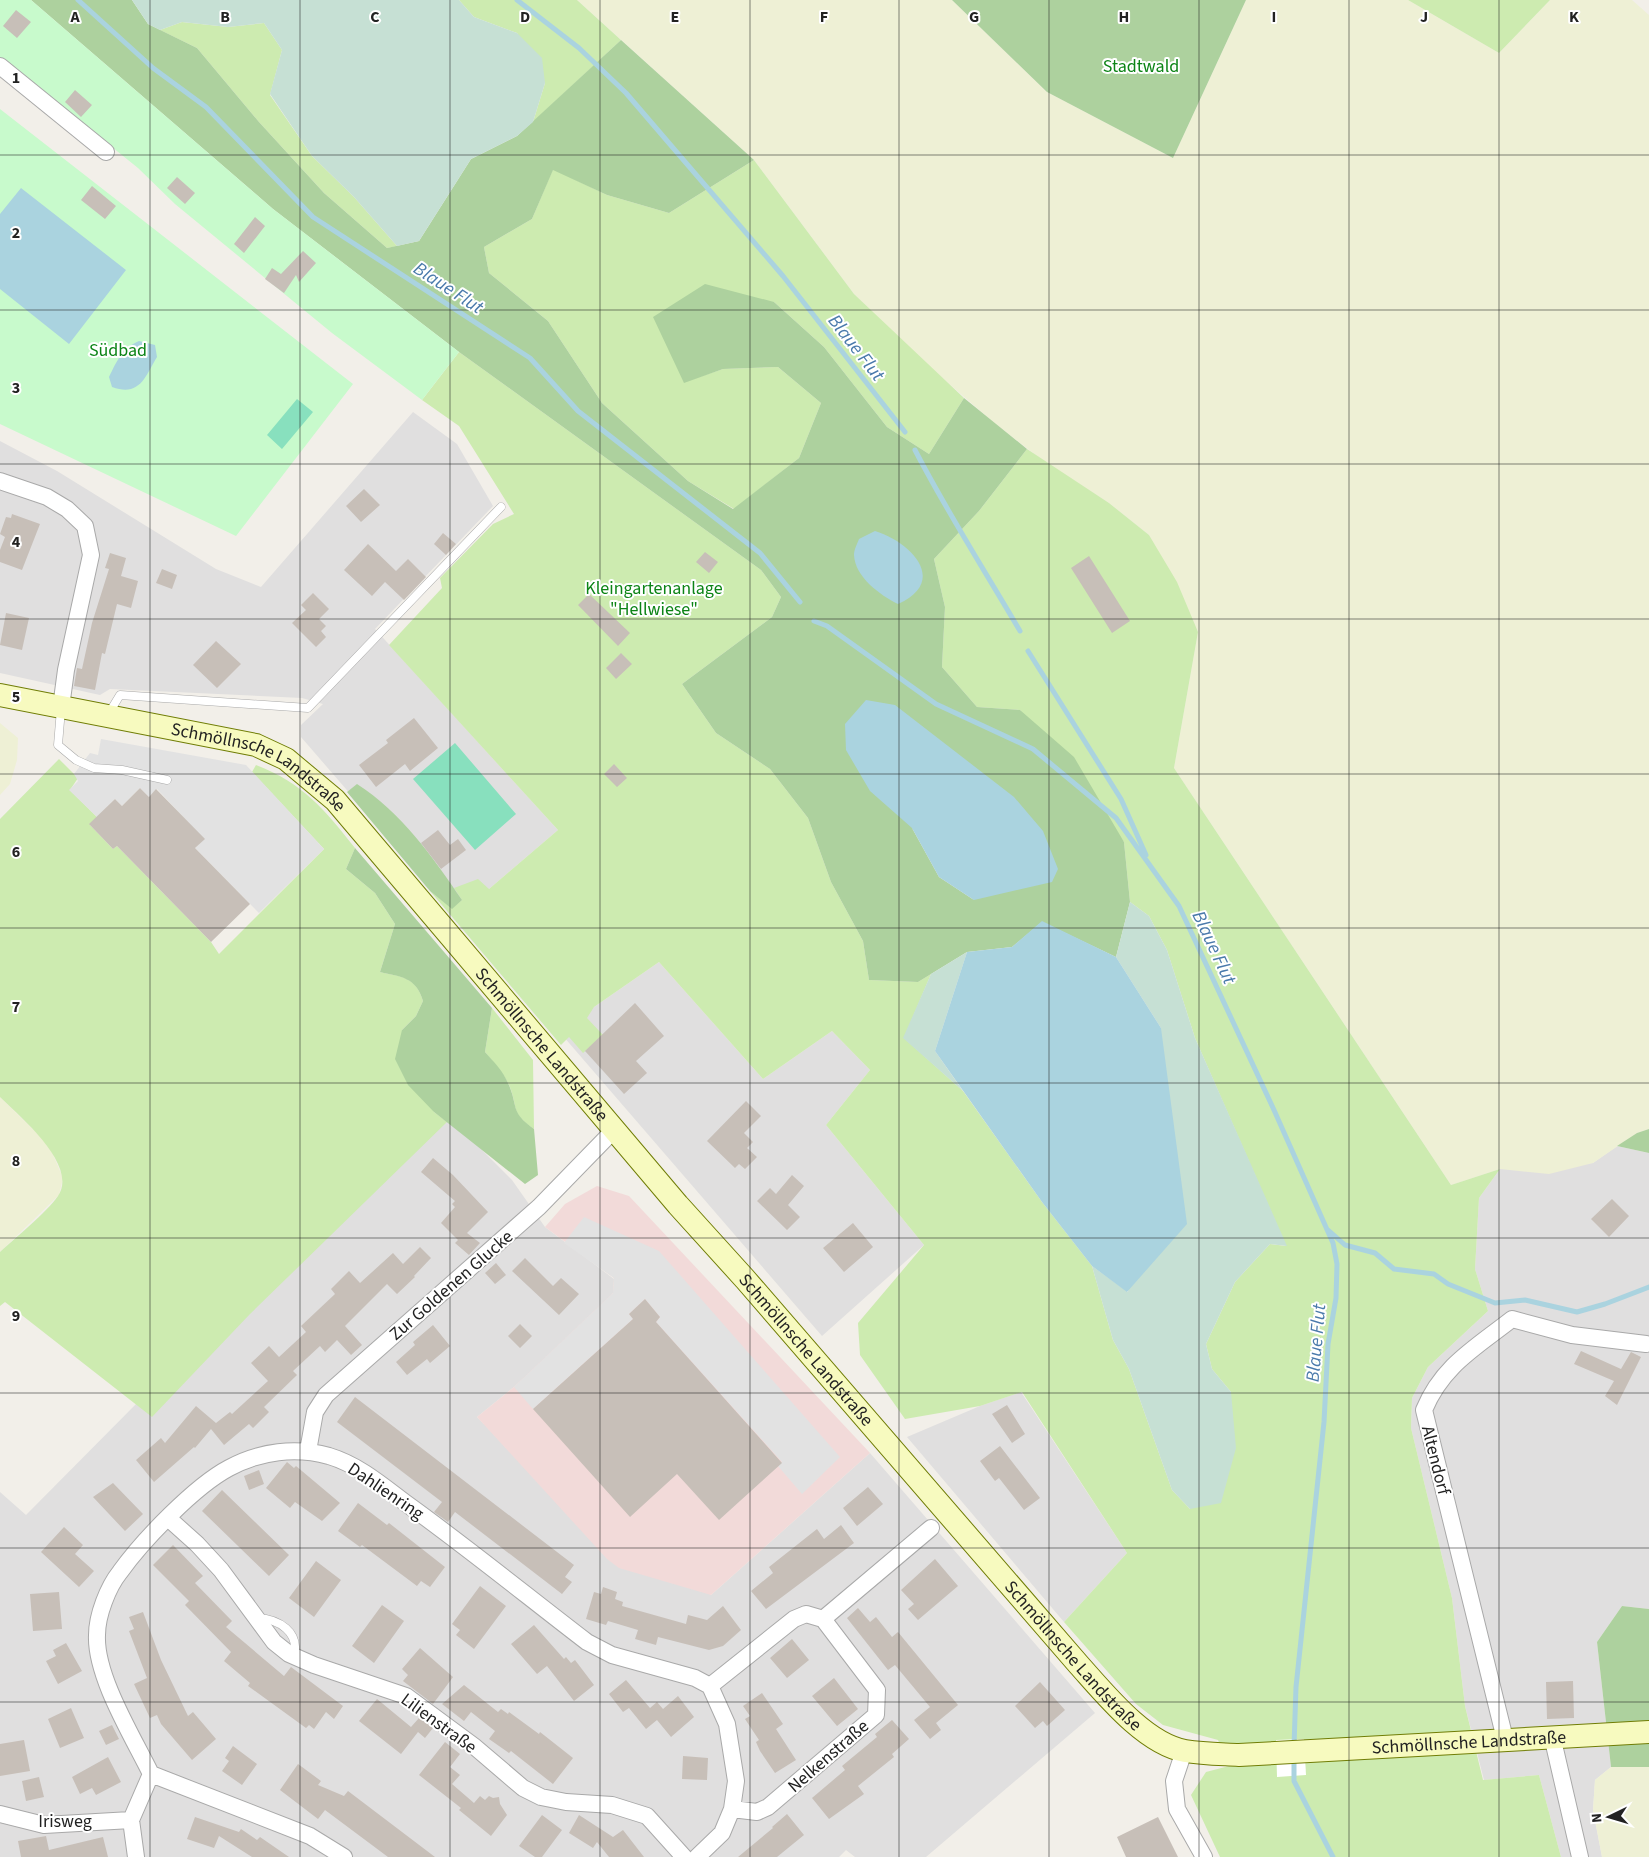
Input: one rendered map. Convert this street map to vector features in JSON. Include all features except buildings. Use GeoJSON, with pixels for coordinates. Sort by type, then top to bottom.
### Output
{"type":"FeatureCollection","features":[{"type":"Feature","properties":{"kind":"main road","name":"Schmöllnsche Landstraße"},"geometry":{"type":"LineString","coordinates":[[0,695],[256,745],[286,758],[335,800],[614,1130],[1079,1666],[1132,1723],[1184,1751],[1239,1755],[1277,1755],[1552,1736],[1649,1732]]}},
{"type":"Feature","properties":{"kind":"street"},"geometry":{"type":"LineString","coordinates":[[0,66],[106,152]]}},
{"type":"Feature","properties":{"kind":"street"},"geometry":{"type":"LineString","coordinates":[[0,480],[47,497],[67,509],[85,526],[91,555],[66,670],[61,707]]}},
{"type":"Feature","properties":{"kind":"street","name":"Zur Goldenen Glucke"},"geometry":{"type":"LineString","coordinates":[[308,1451],[315,1412],[326,1395],[539,1208],[614,1130]]}},
{"type":"Feature","properties":{"kind":"street","name":"Altendorf"},"geometry":{"type":"LineString","coordinates":[[1505,1739],[1424,1410],[1432,1390],[1448,1369],[1512,1319],[1572,1335],[1646,1344]]}},
{"type":"Feature","properties":{"kind":"street","name":"Dahlienring"},"geometry":{"type":"LineString","coordinates":[[151,1774],[103,1673],[96,1634],[104,1602],[119,1572],[168,1518],[206,1483],[229,1467],[253,1458],[283,1451],[308,1451],[332,1457],[357,1468],[431,1521],[587,1642],[612,1655],[695,1678],[710,1686]]}},
{"type":"Feature","properties":{"kind":"street","name":"Lilienstraße"},"geometry":{"type":"LineString","coordinates":[[168,1518],[222,1570],[274,1642],[294,1656],[406,1696],[475,1747],[523,1788],[541,1797],[566,1802],[612,1805],[647,1816],[684,1857]]}},
{"type":"Feature","properties":{"kind":"street"},"geometry":{"type":"LineString","coordinates":[[697,1857],[722,1833],[732,1809],[736,1781],[727,1724],[710,1686],[794,1619],[806,1614],[823,1619],[931,1528]]}},
{"type":"Feature","properties":{"kind":"street","name":"Nelkenstraße"},"geometry":{"type":"LineString","coordinates":[[732,1809],[757,1812],[768,1808],[876,1714],[877,1690],[823,1619]]}},
{"type":"Feature","properties":{"kind":"street"},"geometry":{"type":"LineString","coordinates":[[1552,1736],[1580,1857]]}},
{"type":"Feature","properties":{"kind":"street"},"geometry":{"type":"LineString","coordinates":[[1184,1751],[1174,1781],[1177,1809],[1204,1857]]}},
{"type":"Feature","properties":{"kind":"street"},"geometry":{"type":"LineString","coordinates":[[136,1857],[131,1820],[151,1774],[310,1836],[344,1857]]}},
{"type":"Feature","properties":{"kind":"street","name":"Irisweg"},"geometry":{"type":"LineString","coordinates":[[0,1814],[44,1824],[131,1820]]}},
{"type":"Feature","properties":{"kind":"lane"},"geometry":{"type":"LineString","coordinates":[[107,716],[120,695],[308,708],[501,507]]}},
{"type":"Feature","properties":{"kind":"lane"},"geometry":{"type":"LineString","coordinates":[[61,707],[58,745],[76,760],[94,768],[122,770],[167,780]]}},
{"type":"Feature","properties":{"kind":"shaded area"},"geometry":{"type":"Polygon","coordinates":[[[413,412],[457,444],[493,506],[375,629],[558,830],[489,889],[454,914],[301,737],[301,725],[323,704],[302,698],[110,689],[100,695],[0,673],[0,441],[57,471],[216,569],[261,587],[413,412]]]}},
{"type":"Feature","properties":{"kind":"shaded area"},"geometry":{"type":"Polygon","coordinates":[[[101,739],[246,765],[324,849],[259,913],[195,848],[204,839],[157,789],[149,797],[140,788],[122,806],[115,799],[97,817],[69,790],[78,781],[74,774],[90,753],[98,755],[101,739]]]}},
{"type":"Feature","properties":{"kind":"shaded area"},"geometry":{"type":"Polygon","coordinates":[[[659,962],[763,1079],[832,1031],[870,1070],[826,1125],[924,1245],[822,1336],[563,1036],[594,1007],[659,962]]]}},
{"type":"Feature","properties":{"kind":"shaded area"},"geometry":{"type":"Polygon","coordinates":[[[447,1115],[512,1180],[545,1227],[614,1279],[613,1293],[603,1305],[514,1387],[477,1417],[518,1459],[711,1595],[870,1453],[1095,1713],[926,1857],[855,1857],[846,1850],[839,1857],[0,1857],[0,1492],[26,1515],[138,1402],[242,1319],[447,1115]]]}},
{"type":"Feature","properties":{"kind":"shaded area"},"geometry":{"type":"Polygon","coordinates":[[[1617,1146],[1649,1153],[1649,1609],[1622,1606],[1597,1642],[1611,1767],[1595,1780],[1593,1810],[1602,1857],[1561,1857],[1539,1775],[1484,1780],[1465,1706],[1452,1598],[1411,1428],[1412,1398],[1428,1367],[1488,1311],[1475,1269],[1479,1198],[1500,1169],[1593,1163],[1617,1146]]]}},
{"type":"Feature","properties":{"kind":"shaded area"},"geometry":{"type":"Polygon","coordinates":[[[597,1186],[629,1196],[870,1453],[711,1595],[619,1568],[607,1559],[477,1417],[514,1387],[613,1293],[614,1278],[545,1227],[565,1204],[597,1186]]]}},
{"type":"Feature","properties":{"kind":"shaded area"},"geometry":{"type":"Polygon","coordinates":[[[584,1217],[659,1251],[840,1457],[802,1494],[778,1466],[782,1462],[656,1322],[660,1317],[645,1299],[629,1314],[633,1319],[533,1409],[514,1387],[613,1293],[614,1278],[564,1243],[584,1217]]]}},
{"type":"Feature","properties":{"kind":"shaded area"},"geometry":{"type":"Polygon","coordinates":[[[1021,1392],[1127,1553],[1064,1622],[907,1437],[980,1406],[1021,1392]]]}},
{"type":"Feature","properties":{"kind":"green space"},"geometry":{"type":"Polygon","coordinates":[[[0,0],[31,0],[273,209],[459,352],[422,400],[332,333],[175,204],[138,168],[0,57],[0,0]]]}},
{"type":"Feature","properties":{"kind":"green space"},"geometry":{"type":"Polygon","coordinates":[[[31,0],[132,0],[148,24],[197,48],[259,122],[324,193],[387,248],[419,241],[471,159],[517,136],[621,40],[754,160],[669,213],[607,195],[553,170],[532,219],[484,247],[489,273],[548,321],[602,403],[688,481],[733,509],[799,458],[821,403],[778,367],[723,369],[684,383],[653,317],[705,284],[774,302],[824,347],[887,427],[929,454],[964,398],[1027,449],[979,511],[934,559],[945,607],[942,667],[977,707],[1020,710],[1074,757],[1124,842],[1130,902],[1116,957],[1042,922],[1012,947],[967,952],[918,982],[869,980],[863,941],[831,882],[808,818],[770,769],[716,733],[682,684],[772,617],[781,597],[761,570],[459,352],[273,209],[31,0]],[[912,828],[939,877],[974,900],[912,828]]]}},
{"type":"Feature","properties":{"kind":"green space"},"geometry":{"type":"Polygon","coordinates":[[[132,0],[459,0],[474,17],[517,33],[542,58],[545,83],[533,122],[517,136],[471,159],[419,241],[397,246],[354,197],[312,156],[270,94],[282,50],[264,23],[228,27],[182,22],[160,30],[148,24],[132,0]]]}},
{"type":"Feature","properties":{"kind":"green space"},"geometry":{"type":"Polygon","coordinates":[[[459,0],[577,0],[621,40],[533,122],[545,83],[517,33],[474,17],[459,0]]]}},
{"type":"Feature","properties":{"kind":"green space"},"geometry":{"type":"Polygon","coordinates":[[[577,0],[952,0],[1047,92],[1173,158],[1246,0],[1408,0],[1499,53],[1550,0],[1632,0],[1649,15],[1649,1129],[1637,1133],[1593,1163],[1549,1174],[1500,1169],[1451,1185],[1174,768],[1198,632],[1149,535],[1109,503],[1042,460],[993,422],[923,361],[854,294],[754,160],[577,0]]]}},
{"type":"Feature","properties":{"kind":"green space","name":"Stadtwald"},"geometry":{"type":"Polygon","coordinates":[[[952,0],[1246,0],[1173,158],[1047,92],[952,0]]]}},
{"type":"Feature","properties":{"kind":"green space"},"geometry":{"type":"Polygon","coordinates":[[[1408,0],[1550,0],[1499,53],[1408,0]]]}},
{"type":"Feature","properties":{"kind":"green space"},"geometry":{"type":"Polygon","coordinates":[[[182,22],[228,27],[264,23],[282,50],[270,95],[312,156],[354,197],[397,246],[387,248],[324,193],[259,122],[197,48],[160,30],[182,22]]]}},
{"type":"Feature","properties":{"kind":"green space","name":"Südbad"},"geometry":{"type":"Polygon","coordinates":[[[0,109],[353,384],[236,536],[0,424],[0,109]]]}},
{"type":"Feature","properties":{"kind":"green space"},"geometry":{"type":"Polygon","coordinates":[[[754,160],[854,294],[964,398],[929,454],[887,427],[824,347],[774,302],[684,382],[723,369],[778,367],[821,403],[799,458],[734,509],[688,481],[602,403],[548,321],[489,273],[484,247],[532,219],[553,169],[607,195],[669,213],[754,160]]]}},
{"type":"Feature","properties":{"kind":"green space","name":"Kleingartenanlage \"Hellwiese\""},"geometry":{"type":"Polygon","coordinates":[[[459,352],[761,570],[781,597],[772,617],[682,684],[716,733],[770,769],[808,818],[831,882],[863,941],[869,980],[918,982],[931,974],[904,1038],[963,1091],[1042,1202],[1092,1266],[1113,1340],[1129,1369],[1172,1490],[1190,1509],[1231,1392],[1212,1369],[1206,1344],[1235,1282],[1270,1244],[1286,1246],[1195,1038],[1167,950],[1149,916],[1130,902],[1124,842],[1020,710],[977,707],[942,667],[945,607],[934,559],[979,511],[1027,449],[1109,503],[1149,535],[1177,582],[1198,632],[1174,768],[1451,1185],[1500,1169],[1479,1198],[1475,1269],[1488,1311],[1428,1367],[1412,1398],[1411,1428],[1452,1598],[1465,1706],[1483,1780],[1539,1775],[1561,1857],[1220,1857],[1191,1795],[1206,1772],[1229,1766],[1218,1740],[1163,1725],[1136,1704],[1064,1622],[1127,1553],[1022,1392],[980,1406],[905,1419],[860,1355],[858,1323],[924,1245],[826,1125],[870,1070],[832,1031],[763,1079],[659,962],[594,1007],[587,1018],[603,1035],[583,1053],[569,1037],[561,1045],[430,891],[452,908],[462,900],[454,888],[478,879],[489,889],[558,830],[389,645],[442,588],[440,578],[493,524],[514,514],[459,426],[422,400],[459,352]]]}},
{"type":"Feature","properties":{"kind":"green space"},"geometry":{"type":"Polygon","coordinates":[[[297,399],[313,412],[282,449],[267,435],[297,399]]]}},
{"type":"Feature","properties":{"kind":"green space"},"geometry":{"type":"Polygon","coordinates":[[[0,723],[18,738],[17,760],[10,784],[0,795],[0,723]]]}},
{"type":"Feature","properties":{"kind":"green space"},"geometry":{"type":"Polygon","coordinates":[[[455,743],[516,814],[475,850],[413,779],[455,743]]]}},
{"type":"Feature","properties":{"kind":"green space"},"geometry":{"type":"Polygon","coordinates":[[[59,759],[78,778],[70,790],[97,817],[90,825],[113,849],[117,846],[211,942],[219,954],[324,849],[252,772],[256,765],[287,780],[312,799],[355,848],[346,869],[375,893],[395,924],[380,972],[407,979],[420,993],[423,1001],[416,1016],[402,1030],[434,1112],[447,1122],[250,1314],[152,1417],[5,1302],[0,1306],[0,1252],[53,1203],[58,1196],[62,1184],[60,1170],[54,1156],[32,1128],[0,1097],[0,819],[59,759]]]}},
{"type":"Feature","properties":{"kind":"green space"},"geometry":{"type":"Polygon","coordinates":[[[357,784],[388,808],[428,852],[462,900],[452,909],[430,891],[347,792],[357,784]]]}},
{"type":"Feature","properties":{"kind":"green space"},"geometry":{"type":"Polygon","coordinates":[[[355,848],[492,1008],[485,1052],[506,1079],[521,1118],[534,1129],[538,1175],[525,1184],[434,1112],[408,1085],[395,1059],[402,1030],[416,1016],[423,1001],[416,987],[407,979],[380,972],[395,924],[375,893],[346,869],[355,848]]]}},
{"type":"Feature","properties":{"kind":"green space"},"geometry":{"type":"Polygon","coordinates":[[[1130,902],[1149,916],[1167,950],[1195,1038],[1287,1246],[1270,1244],[1235,1282],[1206,1344],[1212,1369],[1231,1392],[1236,1448],[1221,1503],[1190,1509],[1172,1490],[1129,1369],[1113,1340],[1092,1266],[1128,1292],[1161,1028],[1116,957],[1130,902]]]}},
{"type":"Feature","properties":{"kind":"green space"},"geometry":{"type":"Polygon","coordinates":[[[967,952],[935,1051],[963,1091],[903,1038],[931,974],[967,952]]]}},
{"type":"Feature","properties":{"kind":"green space"},"geometry":{"type":"Polygon","coordinates":[[[492,1008],[533,1060],[534,1129],[518,1114],[507,1081],[485,1052],[492,1008]]]}},
{"type":"Feature","properties":{"kind":"green space"},"geometry":{"type":"Polygon","coordinates":[[[0,1097],[49,1145],[63,1178],[59,1195],[0,1252],[0,1097]]]}},
{"type":"Feature","properties":{"kind":"green space"},"geometry":{"type":"Polygon","coordinates":[[[1649,1129],[1649,1153],[1617,1146],[1637,1133],[1649,1129]]]}},
{"type":"Feature","properties":{"kind":"green space"},"geometry":{"type":"Polygon","coordinates":[[[1622,1606],[1649,1609],[1649,1767],[1611,1767],[1597,1642],[1622,1606]]]}},
{"type":"Feature","properties":{"kind":"green space"},"geometry":{"type":"Polygon","coordinates":[[[1611,1767],[1649,1767],[1649,1857],[1602,1857],[1593,1810],[1595,1780],[1611,1767]]]}},
{"type":"Feature","properties":{"kind":"water"},"geometry":{"type":"Polygon","coordinates":[[[21,188],[126,270],[69,344],[0,289],[0,214],[21,188]]]}},
{"type":"Feature","properties":{"kind":"water"},"geometry":{"type":"Polygon","coordinates":[[[139,341],[155,345],[157,357],[149,372],[135,387],[121,389],[112,387],[109,377],[118,360],[128,347],[139,341]]]}},
{"type":"Feature","properties":{"kind":"water"},"geometry":{"type":"Polygon","coordinates":[[[875,531],[888,536],[912,553],[919,563],[923,574],[921,584],[913,595],[898,604],[876,590],[864,578],[855,563],[854,553],[859,539],[875,531]]]}},
{"type":"Feature","properties":{"kind":"water"},"geometry":{"type":"Polygon","coordinates":[[[866,700],[895,705],[1014,797],[1043,831],[1058,869],[1052,882],[974,900],[939,877],[912,828],[870,791],[846,750],[845,724],[866,700]]]}},
{"type":"Feature","properties":{"kind":"water"},"geometry":{"type":"Polygon","coordinates":[[[1042,921],[1116,957],[1161,1028],[1187,1224],[1127,1292],[1092,1266],[1042,1202],[935,1051],[967,952],[1012,947],[1042,921]]]}},
{"type":"Feature","properties":{"kind":"pier"},"geometry":{"type":"Polygon","coordinates":[[[1304,1739],[1306,1775],[1277,1777],[1276,1740],[1304,1739]]]}},
{"type":"Feature","properties":{"kind":"waterway","name":"Blaue Flut"},"geometry":{"type":"LineString","coordinates":[[78,0],[153,68],[206,107],[313,217],[530,358],[578,411],[760,553],[800,602]]}},
{"type":"Feature","properties":{"kind":"waterway","name":"Blaue Flut"},"geometry":{"type":"LineString","coordinates":[[517,0],[579,48],[626,93],[783,276],[905,432]]}},
{"type":"Feature","properties":{"kind":"waterway","name":"Blaue Flut"},"geometry":{"type":"LineString","coordinates":[[915,450],[953,519],[1020,631]]}},
{"type":"Feature","properties":{"kind":"waterway","name":"Blaue Flut"},"geometry":{"type":"LineString","coordinates":[[814,621],[827,626],[936,704],[1033,749],[1116,818],[1179,906],[1274,1110],[1333,1243],[1337,1264],[1336,1298],[1328,1344],[1324,1422],[1296,1687],[1294,1746]]}},
{"type":"Feature","properties":{"kind":"waterway","name":"Blaue Flut"},"geometry":{"type":"LineString","coordinates":[[1028,651],[1121,799],[1146,855]]}},
{"type":"Feature","properties":{"kind":"waterway"},"geometry":{"type":"LineString","coordinates":[[1328,1230],[1345,1245],[1375,1253],[1394,1269],[1434,1274],[1448,1284],[1495,1303],[1525,1300],[1577,1312],[1605,1304],[1649,1287]]}},
{"type":"Feature","properties":{"kind":"waterway","name":"Blaue Flut"},"geometry":{"type":"LineString","coordinates":[[1294,1757],[1294,1781],[1333,1857]]}}]}
